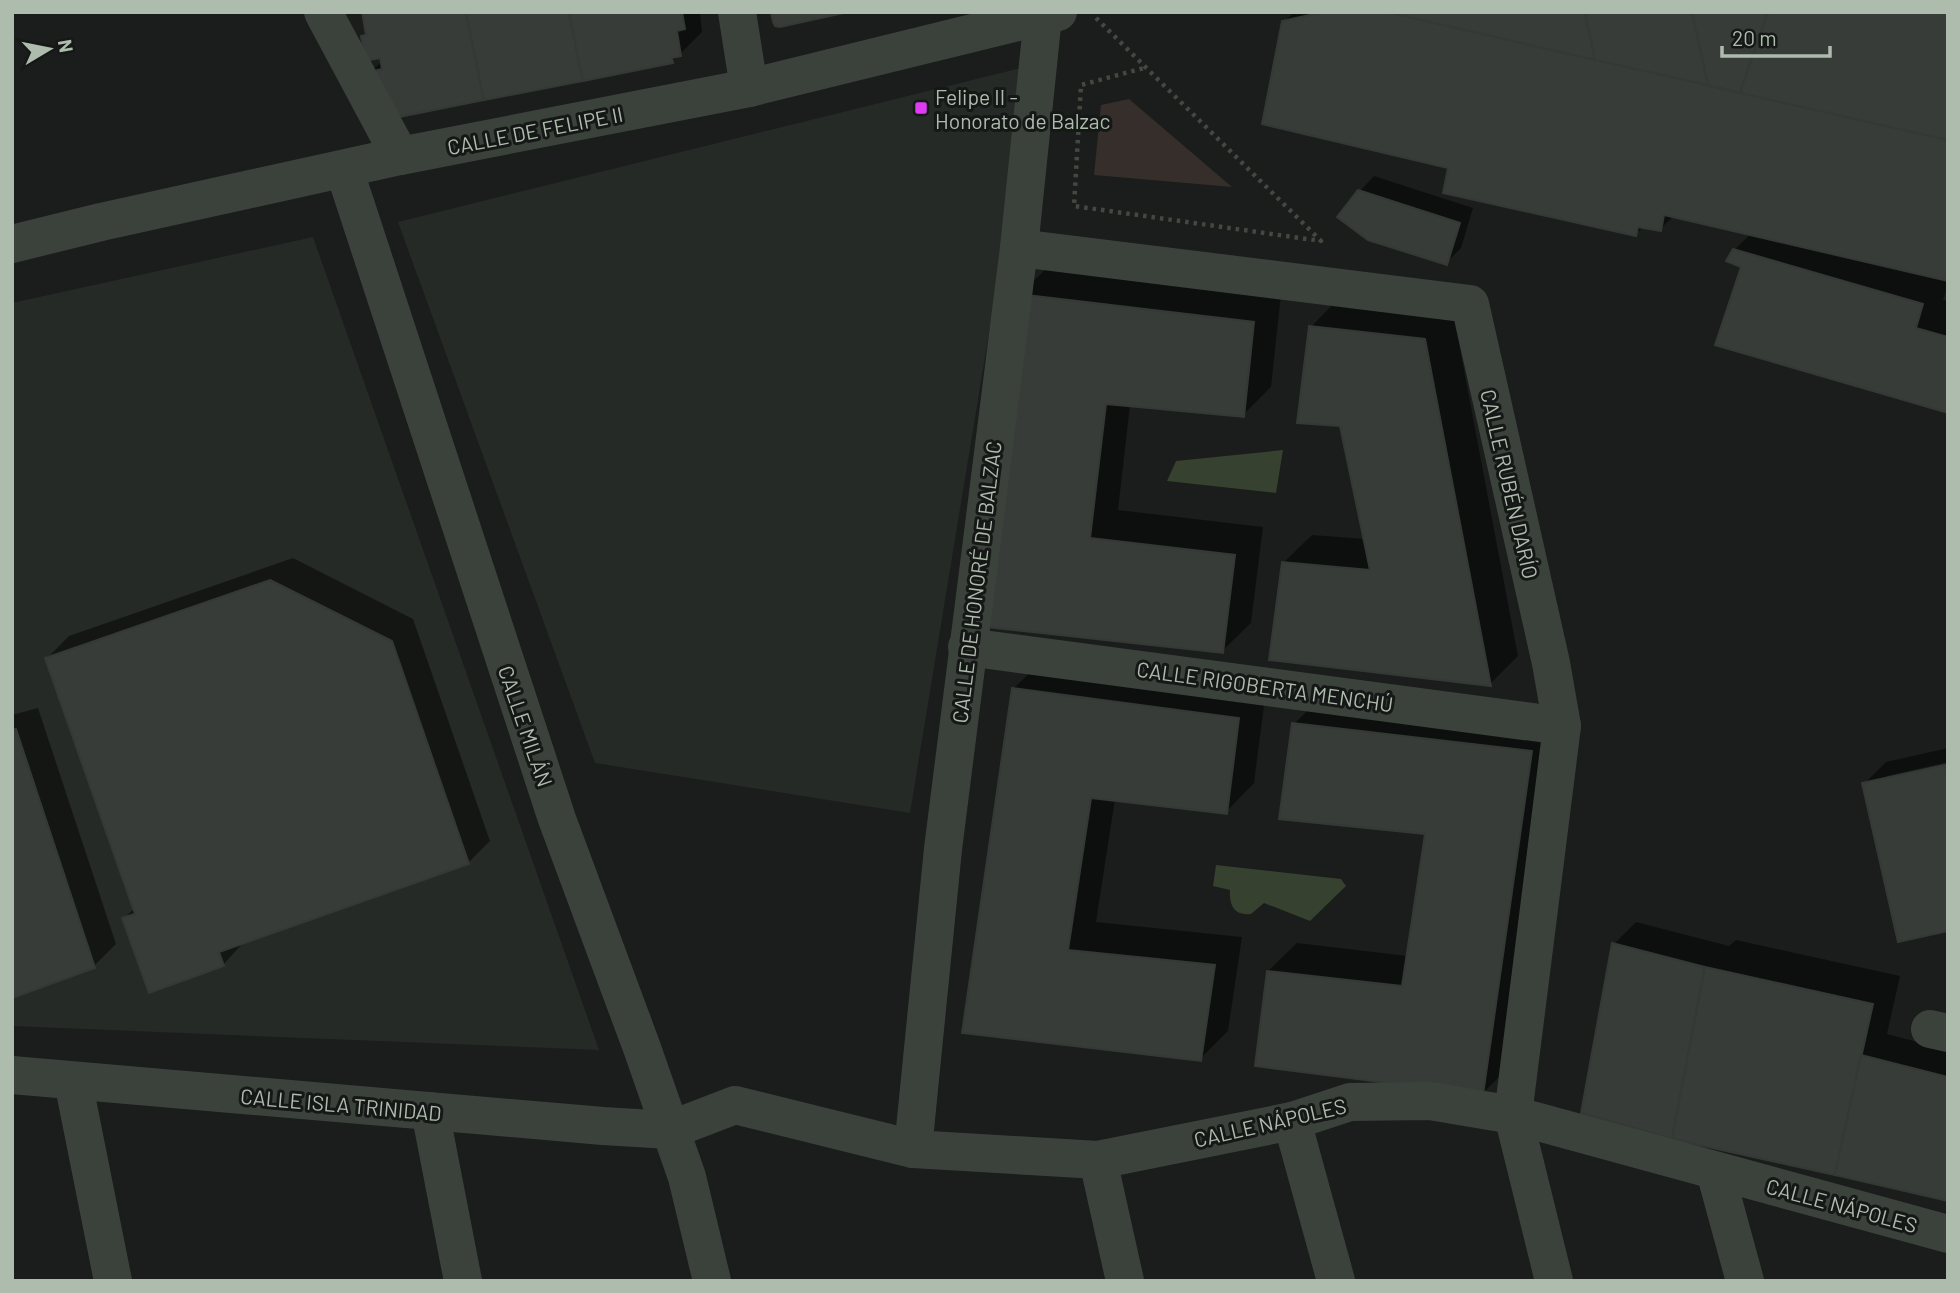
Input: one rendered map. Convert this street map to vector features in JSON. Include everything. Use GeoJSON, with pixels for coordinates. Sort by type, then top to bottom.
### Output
{"type":"FeatureCollection","features":[{"type":"Feature","properties":{"kind":"street"},"geometry":{"type":"LineString","coordinates":[[323,12],[400,156]]}},
{"type":"Feature","properties":{"kind":"street"},"geometry":{"type":"LineString","coordinates":[[737,12],[749,88]]}},
{"type":"Feature","properties":{"kind":"street","name":"CALLE DE FELIPE II"},"geometry":{"type":"LineString","coordinates":[[12,244],[400,156],[749,88],[1050,14]]}},
{"type":"Feature","properties":{"kind":"street","name":"CALLE DE HONORÉ DE BALZAC"},"geometry":{"type":"LineString","coordinates":[[914,1149],[943,849],[967,647],[1050,14]]}},
{"type":"Feature","properties":{"kind":"street","name":"CALLE MILÁN"},"geometry":{"type":"LineString","coordinates":[[344,169],[513,690],[687,1177],[712,1281]]}},
{"type":"Feature","properties":{"kind":"street","name":"CALLE RUBÉN DARÍO"},"geometry":{"type":"LineString","coordinates":[[1019,248],[1469,304],[1551,663],[1562,726],[1513,1115]]}},
{"type":"Feature","properties":{"kind":"street","name":"CALLE RIGOBERTA MENCHÚ"},"geometry":{"type":"LineString","coordinates":[[967,647],[1562,726]]}},
{"type":"Feature","properties":{"kind":"street","name":"CALLE ISLA TRINIDAD"},"geometry":{"type":"LineString","coordinates":[[12,1075],[670,1130]]}},
{"type":"Feature","properties":{"kind":"street"},"geometry":{"type":"LineString","coordinates":[[73,1081],[113,1281]]}},
{"type":"Feature","properties":{"kind":"street","name":"CALLE NÁPOLES"},"geometry":{"type":"LineString","coordinates":[[670,1130],[735,1105],[914,1149],[1098,1160],[1292,1121],[1350,1102],[1430,1101],[1513,1115],[1948,1234]]}},
{"type":"Feature","properties":{"kind":"street"},"geometry":{"type":"LineString","coordinates":[[430,1111],[463,1281]]}},
{"type":"Feature","properties":{"kind":"street"},"geometry":{"type":"LineString","coordinates":[[1513,1115],[1554,1281]]}},
{"type":"Feature","properties":{"kind":"street"},"geometry":{"type":"LineString","coordinates":[[1292,1121],[1336,1281]]}},
{"type":"Feature","properties":{"kind":"street"},"geometry":{"type":"LineString","coordinates":[[1098,1160],[1125,1281]]}},
{"type":"Feature","properties":{"kind":"street"},"geometry":{"type":"LineString","coordinates":[[1716,1171],[1745,1281]]}},
{"type":"Feature","properties":{"kind":"path"},"geometry":{"type":"LineString","coordinates":[[1090,12],[1321,241],[1074,206],[1082,85],[1144,68]]}},
{"type":"Feature","properties":{"kind":"shaded area"},"geometry":{"type":"Polygon","coordinates":[[[1033,65],[910,813],[595,763],[398,222],[1033,65]]]}},
{"type":"Feature","properties":{"kind":"shaded area"},"geometry":{"type":"Polygon","coordinates":[[[1129,99],[1232,187],[1094,175],[1101,105],[1129,99]]]}},
{"type":"Feature","properties":{"kind":"shaded area"},"geometry":{"type":"Polygon","coordinates":[[[313,237],[599,1050],[12,1026],[12,303],[313,237]]]}},
{"type":"Feature","properties":{"kind":"shaded area"},"geometry":{"type":"Polygon","coordinates":[[[1283,450],[1276,493],[1167,481],[1176,461],[1283,450]]]}},
{"type":"Feature","properties":{"kind":"shaded area"},"geometry":{"type":"Polygon","coordinates":[[[1216,865],[1341,879],[1346,886],[1310,921],[1264,903],[1251,914],[1245,914],[1234,908],[1230,900],[1230,890],[1213,886],[1216,865]]]}},
{"type":"Feature","properties":{"kind":"building"},"geometry":{"type":"Polygon","coordinates":[[[362,12],[466,12],[484,100],[389,119],[369,72],[382,69],[380,58],[365,61],[361,36],[366,35],[362,12]]]}},
{"type":"Feature","properties":{"kind":"building"},"geometry":{"type":"Polygon","coordinates":[[[466,12],[569,12],[583,81],[484,100],[466,12]]]}},
{"type":"Feature","properties":{"kind":"building"},"geometry":{"type":"Polygon","coordinates":[[[569,12],[682,12],[685,29],[677,31],[681,56],[672,58],[673,63],[583,81],[569,12]]]}},
{"type":"Feature","properties":{"kind":"building"},"geometry":{"type":"Polygon","coordinates":[[[771,12],[848,12],[780,27],[775,26],[771,12]]]}},
{"type":"Feature","properties":{"kind":"building"},"geometry":{"type":"Polygon","coordinates":[[[1323,12],[1387,12],[1948,140],[1948,281],[1664,215],[1661,231],[1638,227],[1636,236],[1443,193],[1448,168],[1262,124],[1282,21],[1323,12]]]}},
{"type":"Feature","properties":{"kind":"building"},"geometry":{"type":"Polygon","coordinates":[[[1387,12],[1585,12],[1595,60],[1387,12]]]}},
{"type":"Feature","properties":{"kind":"building"},"geometry":{"type":"Polygon","coordinates":[[[1585,12],[1692,12],[1708,85],[1595,60],[1585,12]]]}},
{"type":"Feature","properties":{"kind":"building"},"geometry":{"type":"Polygon","coordinates":[[[1692,12],[1768,12],[1740,93],[1708,85],[1692,12]]]}},
{"type":"Feature","properties":{"kind":"building"},"geometry":{"type":"Polygon","coordinates":[[[1768,12],[1948,12],[1948,140],[1740,93],[1768,12]]]}},
{"type":"Feature","properties":{"kind":"building"},"geometry":{"type":"Polygon","coordinates":[[[1358,190],[1460,223],[1447,265],[1368,240],[1337,217],[1358,190]]]}},
{"type":"Feature","properties":{"kind":"building"},"geometry":{"type":"Polygon","coordinates":[[[1733,249],[1923,304],[1916,328],[1948,337],[1948,413],[1715,345],[1741,267],[1726,261],[1733,249]]]}},
{"type":"Feature","properties":{"kind":"building"},"geometry":{"type":"Polygon","coordinates":[[[1018,294],[1254,322],[1244,417],[1106,404],[1090,538],[1235,555],[1223,653],[978,626],[1018,294]]]}},
{"type":"Feature","properties":{"kind":"building"},"geometry":{"type":"Polygon","coordinates":[[[1309,326],[1425,339],[1491,686],[1269,660],[1282,562],[1370,570],[1340,426],[1297,423],[1309,326]]]}},
{"type":"Feature","properties":{"kind":"building"},"geometry":{"type":"Polygon","coordinates":[[[270,580],[392,641],[469,864],[219,952],[224,966],[149,993],[122,918],[135,914],[45,658],[270,580]]]}},
{"type":"Feature","properties":{"kind":"building"},"geometry":{"type":"Polygon","coordinates":[[[1012,688],[1239,718],[1227,814],[1091,798],[1068,950],[1215,965],[1201,1061],[962,1033],[1012,688]]]}},
{"type":"Feature","properties":{"kind":"building"},"geometry":{"type":"Polygon","coordinates":[[[1292,723],[1532,751],[1483,1095],[1255,1066],[1267,971],[1402,986],[1425,834],[1279,819],[1292,723]]]}},
{"type":"Feature","properties":{"kind":"building"},"geometry":{"type":"Polygon","coordinates":[[[16,729],[95,968],[12,998],[12,730],[16,729]]]}},
{"type":"Feature","properties":{"kind":"building"},"geometry":{"type":"Polygon","coordinates":[[[1945,765],[1948,779],[1948,931],[1898,942],[1862,783],[1945,765]]]}},
{"type":"Feature","properties":{"kind":"building"},"geometry":{"type":"Polygon","coordinates":[[[1612,943],[1705,967],[1672,1139],[1581,1113],[1612,943]]]}},
{"type":"Feature","properties":{"kind":"building"},"geometry":{"type":"Polygon","coordinates":[[[1705,967],[1873,1004],[1835,1175],[1672,1139],[1705,967]]]}},
{"type":"Feature","properties":{"kind":"building"},"geometry":{"type":"Polygon","coordinates":[[[1861,1055],[1948,1077],[1948,1201],[1835,1175],[1861,1055]]]}},
{"type":"Feature","properties":{"kind":"place","name":"Felipe II - Honorato de Balzac"},"geometry":{"type":"Point","coordinates":[921,108]}}]}
